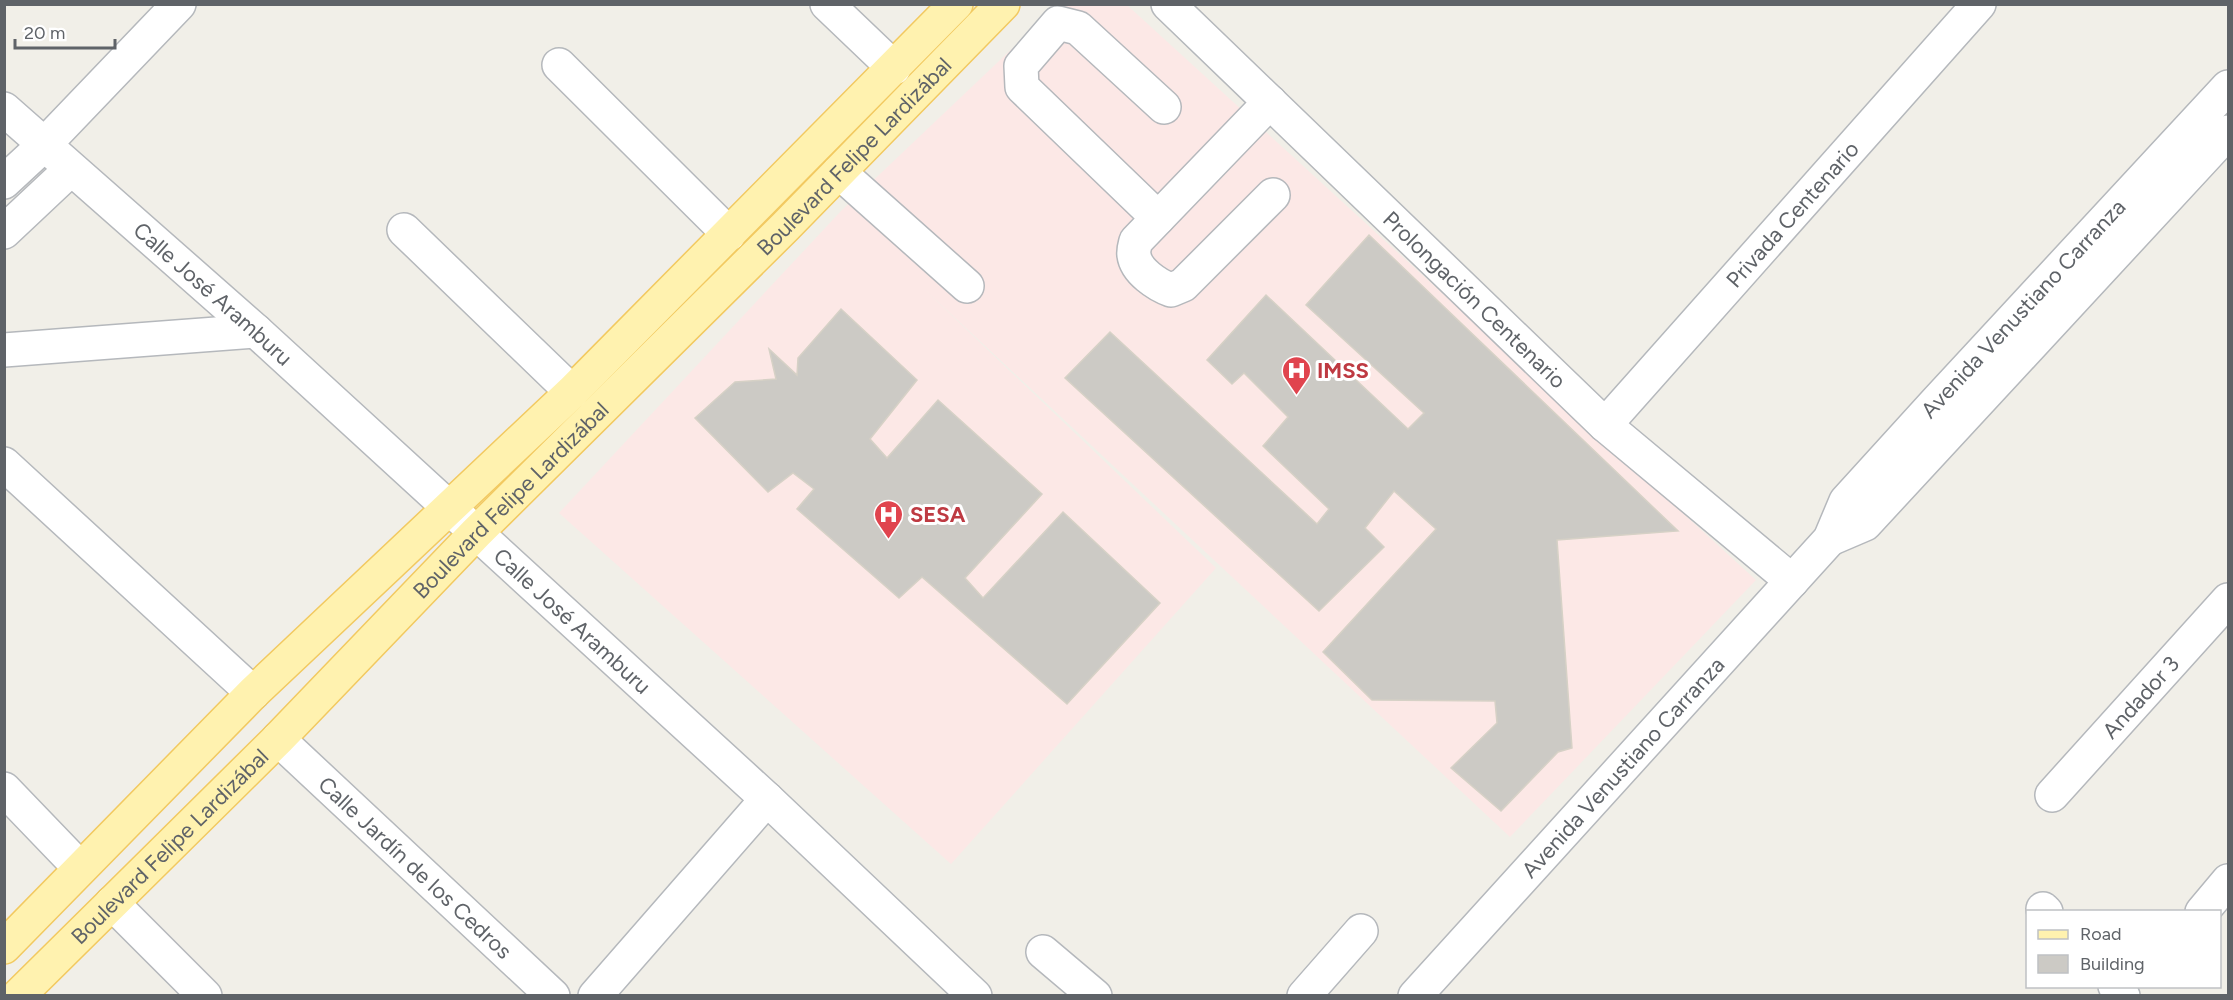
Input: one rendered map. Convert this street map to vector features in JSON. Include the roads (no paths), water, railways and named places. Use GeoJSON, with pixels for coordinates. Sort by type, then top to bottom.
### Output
{"type":"FeatureCollection","features":[{"type":"Feature","properties":{"kind":"main road","name":"Boulevard Felipe Lardizábal"},"geometry":{"type":"LineString","coordinates":[[4,947],[253,693],[572,392],[957,4]]}},
{"type":"Feature","properties":{"kind":"main road","name":"Boulevard Felipe Lardizábal"},"geometry":{"type":"LineString","coordinates":[[18,996],[278,739],[476,533],[785,227],[1003,4]]}},
{"type":"Feature","properties":{"kind":"main road"},"geometry":{"type":"LineString","coordinates":[[759,203],[785,227]]}},
{"type":"Feature","properties":{"kind":"street"},"geometry":{"type":"LineString","coordinates":[[4,182],[44,145],[179,4]]}},
{"type":"Feature","properties":{"kind":"street"},"geometry":{"type":"LineString","coordinates":[[827,4],[894,68]]}},
{"type":"Feature","properties":{"kind":"street","name":"Prolongación Centenario"},"geometry":{"type":"LineString","coordinates":[[1168,4],[1605,425],[1792,581]]}},
{"type":"Feature","properties":{"kind":"street","name":"Privada Centenario"},"geometry":{"type":"LineString","coordinates":[[1605,425],[1979,4]]}},
{"type":"Feature","properties":{"kind":"street"},"geometry":{"type":"LineString","coordinates":[[1158,218],[1022,87],[1021,66],[1058,23],[1078,28],[1164,107]]}},
{"type":"Feature","properties":{"kind":"street"},"geometry":{"type":"LineString","coordinates":[[559,65],[729,234]]}},
{"type":"Feature","properties":{"kind":"street","name":"Avenida Venustiano Carranza"},"geometry":{"type":"LineString","coordinates":[[2093,256],[2229,87]]}},
{"type":"Feature","properties":{"kind":"street"},"geometry":{"type":"LineString","coordinates":[[1270,102],[1136,241],[1134,254],[1138,266],[1159,286],[1171,290],[1183,285],[1273,195]]}},
{"type":"Feature","properties":{"kind":"street","name":"Calle José Aramburu"},"geometry":{"type":"LineString","coordinates":[[4,109],[256,331],[766,799],[975,996]]}},
{"type":"Feature","properties":{"kind":"street","name":"Avenida Venustiano Carranza"},"geometry":{"type":"LineString","coordinates":[[1416,995],[1830,540],[1846,501],[1936,402],[2229,132]]}},
{"type":"Feature","properties":{"kind":"street"},"geometry":{"type":"LineString","coordinates":[[4,232],[71,169]]}},
{"type":"Feature","properties":{"kind":"street"},"geometry":{"type":"LineString","coordinates":[[839,172],[967,286]]}},
{"type":"Feature","properties":{"kind":"street"},"geometry":{"type":"LineString","coordinates":[[404,230],[572,392]]}},
{"type":"Feature","properties":{"kind":"street"},"geometry":{"type":"LineString","coordinates":[[4,351],[256,331]]}},
{"type":"Feature","properties":{"kind":"street"},"geometry":{"type":"LineString","coordinates":[[4,464],[253,693]]}},
{"type":"Feature","properties":{"kind":"street","name":"Andador 3"},"geometry":{"type":"LineString","coordinates":[[2052,795],[2229,600]]}},
{"type":"Feature","properties":{"kind":"street","name":"Calle Jardín de los Cedros"},"geometry":{"type":"LineString","coordinates":[[278,739],[553,996]]}},
{"type":"Feature","properties":{"kind":"street"},"geometry":{"type":"LineString","coordinates":[[4,789],[80,868]]}},
{"type":"Feature","properties":{"kind":"street"},"geometry":{"type":"LineString","coordinates":[[595,996],[766,799]]}},
{"type":"Feature","properties":{"kind":"street"},"geometry":{"type":"LineString","coordinates":[[2204,910],[2229,880]]}},
{"type":"Feature","properties":{"kind":"street"},"geometry":{"type":"LineString","coordinates":[[112,903],[205,996]]}},
{"type":"Feature","properties":{"kind":"street"},"geometry":{"type":"LineString","coordinates":[[1304,996],[1361,931]]}},
{"type":"Feature","properties":{"kind":"street"},"geometry":{"type":"LineString","coordinates":[[1043,952],[1095,996]]}},
{"type":"Feature","properties":{"kind":"place","name":"IMSS"},"geometry":{"type":"Point","coordinates":[1296,396]}},
{"type":"Feature","properties":{"kind":"place","name":"SESA"},"geometry":{"type":"Point","coordinates":[889,540]}}]}
